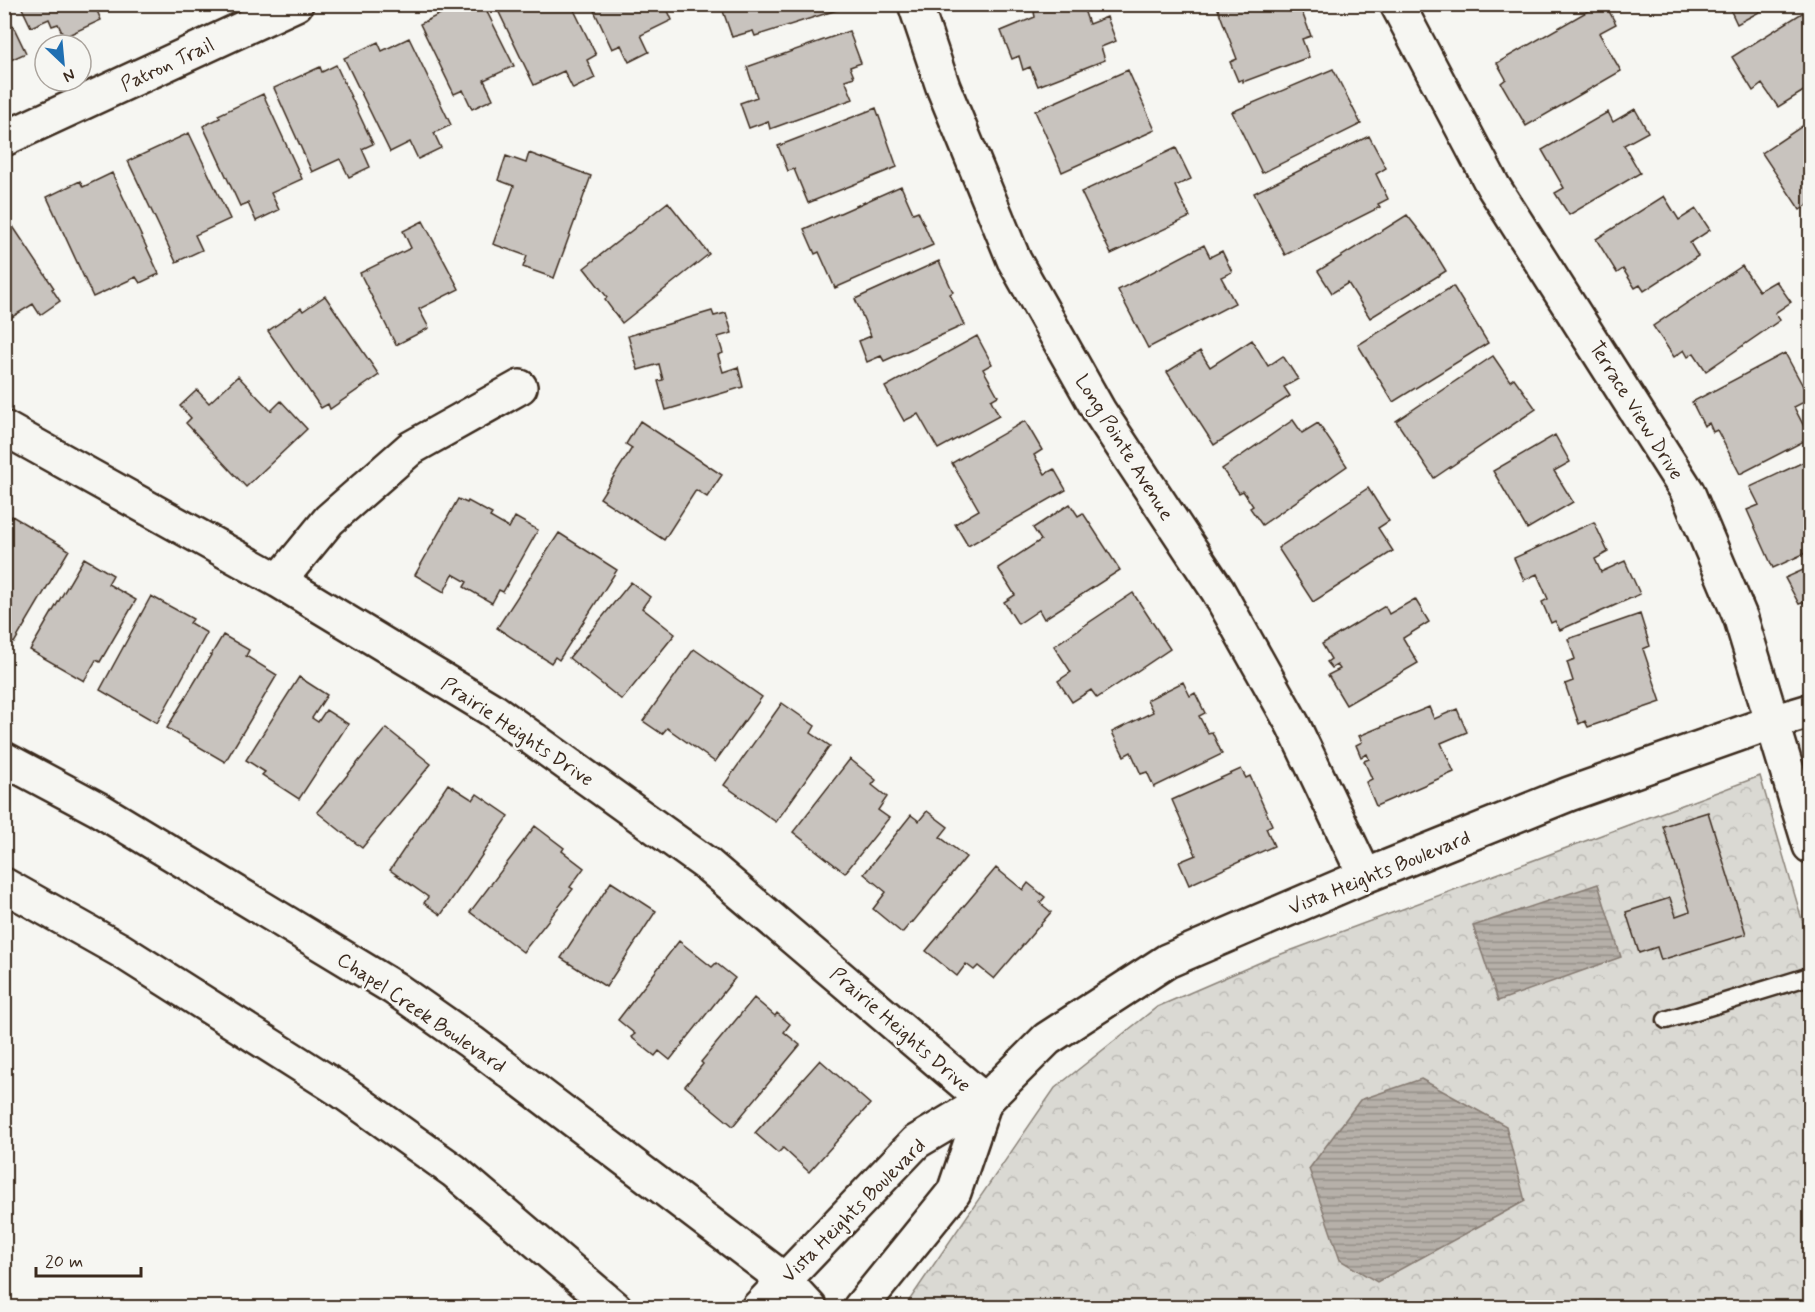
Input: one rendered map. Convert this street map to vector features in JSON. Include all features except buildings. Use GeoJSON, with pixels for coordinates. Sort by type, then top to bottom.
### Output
{"type":"FeatureCollection","features":[{"type":"Feature","properties":{"kind":"street","name":"Patron Trail"},"geometry":{"type":"LineString","coordinates":[[4,138],[296,4]]}},
{"type":"Feature","properties":{"kind":"street","name":"Long Pointe Avenue"},"geometry":{"type":"LineString","coordinates":[[915,4],[943,87],[1014,260],[1099,411],[1218,591],[1293,725],[1365,876]]}},
{"type":"Feature","properties":{"kind":"street","name":"Terrace View Drive"},"geometry":{"type":"LineString","coordinates":[[1406,7],[1493,186],[1595,343],[1687,491],[1741,619],[1810,846]]}},
{"type":"Feature","properties":{"kind":"street"},"geometry":{"type":"LineString","coordinates":[[279,580],[329,520],[411,448],[520,387]]}},
{"type":"Feature","properties":{"kind":"street","name":"Prairie Heights Drive"},"geometry":{"type":"LineString","coordinates":[[4,428],[279,580],[494,711],[708,865],[985,1101]]}},
{"type":"Feature","properties":{"kind":"street","name":"Vista Heights Boulevard"},"geometry":{"type":"LineString","coordinates":[[758,1308],[915,1142],[985,1101],[1047,1039],[1167,962],[1365,876],[1569,794],[1810,711]]}},
{"type":"Feature","properties":{"kind":"street","name":"Chapel Creek Boulevard"},"geometry":{"type":"LineString","coordinates":[[4,759],[98,809],[394,988],[471,1042],[783,1279],[810,1308]]}},
{"type":"Feature","properties":{"kind":"street"},"geometry":{"type":"LineString","coordinates":[[4,885],[120,951],[342,1091],[454,1171],[615,1308]]}},
{"type":"Feature","properties":{"kind":"street","name":"Vista Heights Boulevard"},"geometry":{"type":"LineString","coordinates":[[860,1308],[954,1192],[985,1101]]}},
{"type":"Feature","properties":{"kind":"lane"},"geometry":{"type":"LineString","coordinates":[[1666,1020],[1810,976]]}},
{"type":"Feature","properties":{"kind":"green space"},"geometry":{"type":"Polygon","coordinates":[[[1760,776],[1810,947],[1810,1307],[904,1308],[1055,1088],[1157,1007],[1268,959],[1760,776]]]}},
{"type":"Feature","properties":{"kind":"shaded area"},"geometry":{"type":"Polygon","coordinates":[[[1598,884],[1621,957],[1498,1001],[1473,926],[1598,884]]]}},
{"type":"Feature","properties":{"kind":"shaded area"},"geometry":{"type":"Polygon","coordinates":[[[1421,1079],[1506,1126],[1525,1201],[1377,1282],[1340,1260],[1309,1169],[1360,1100],[1421,1079]]]}}]}
